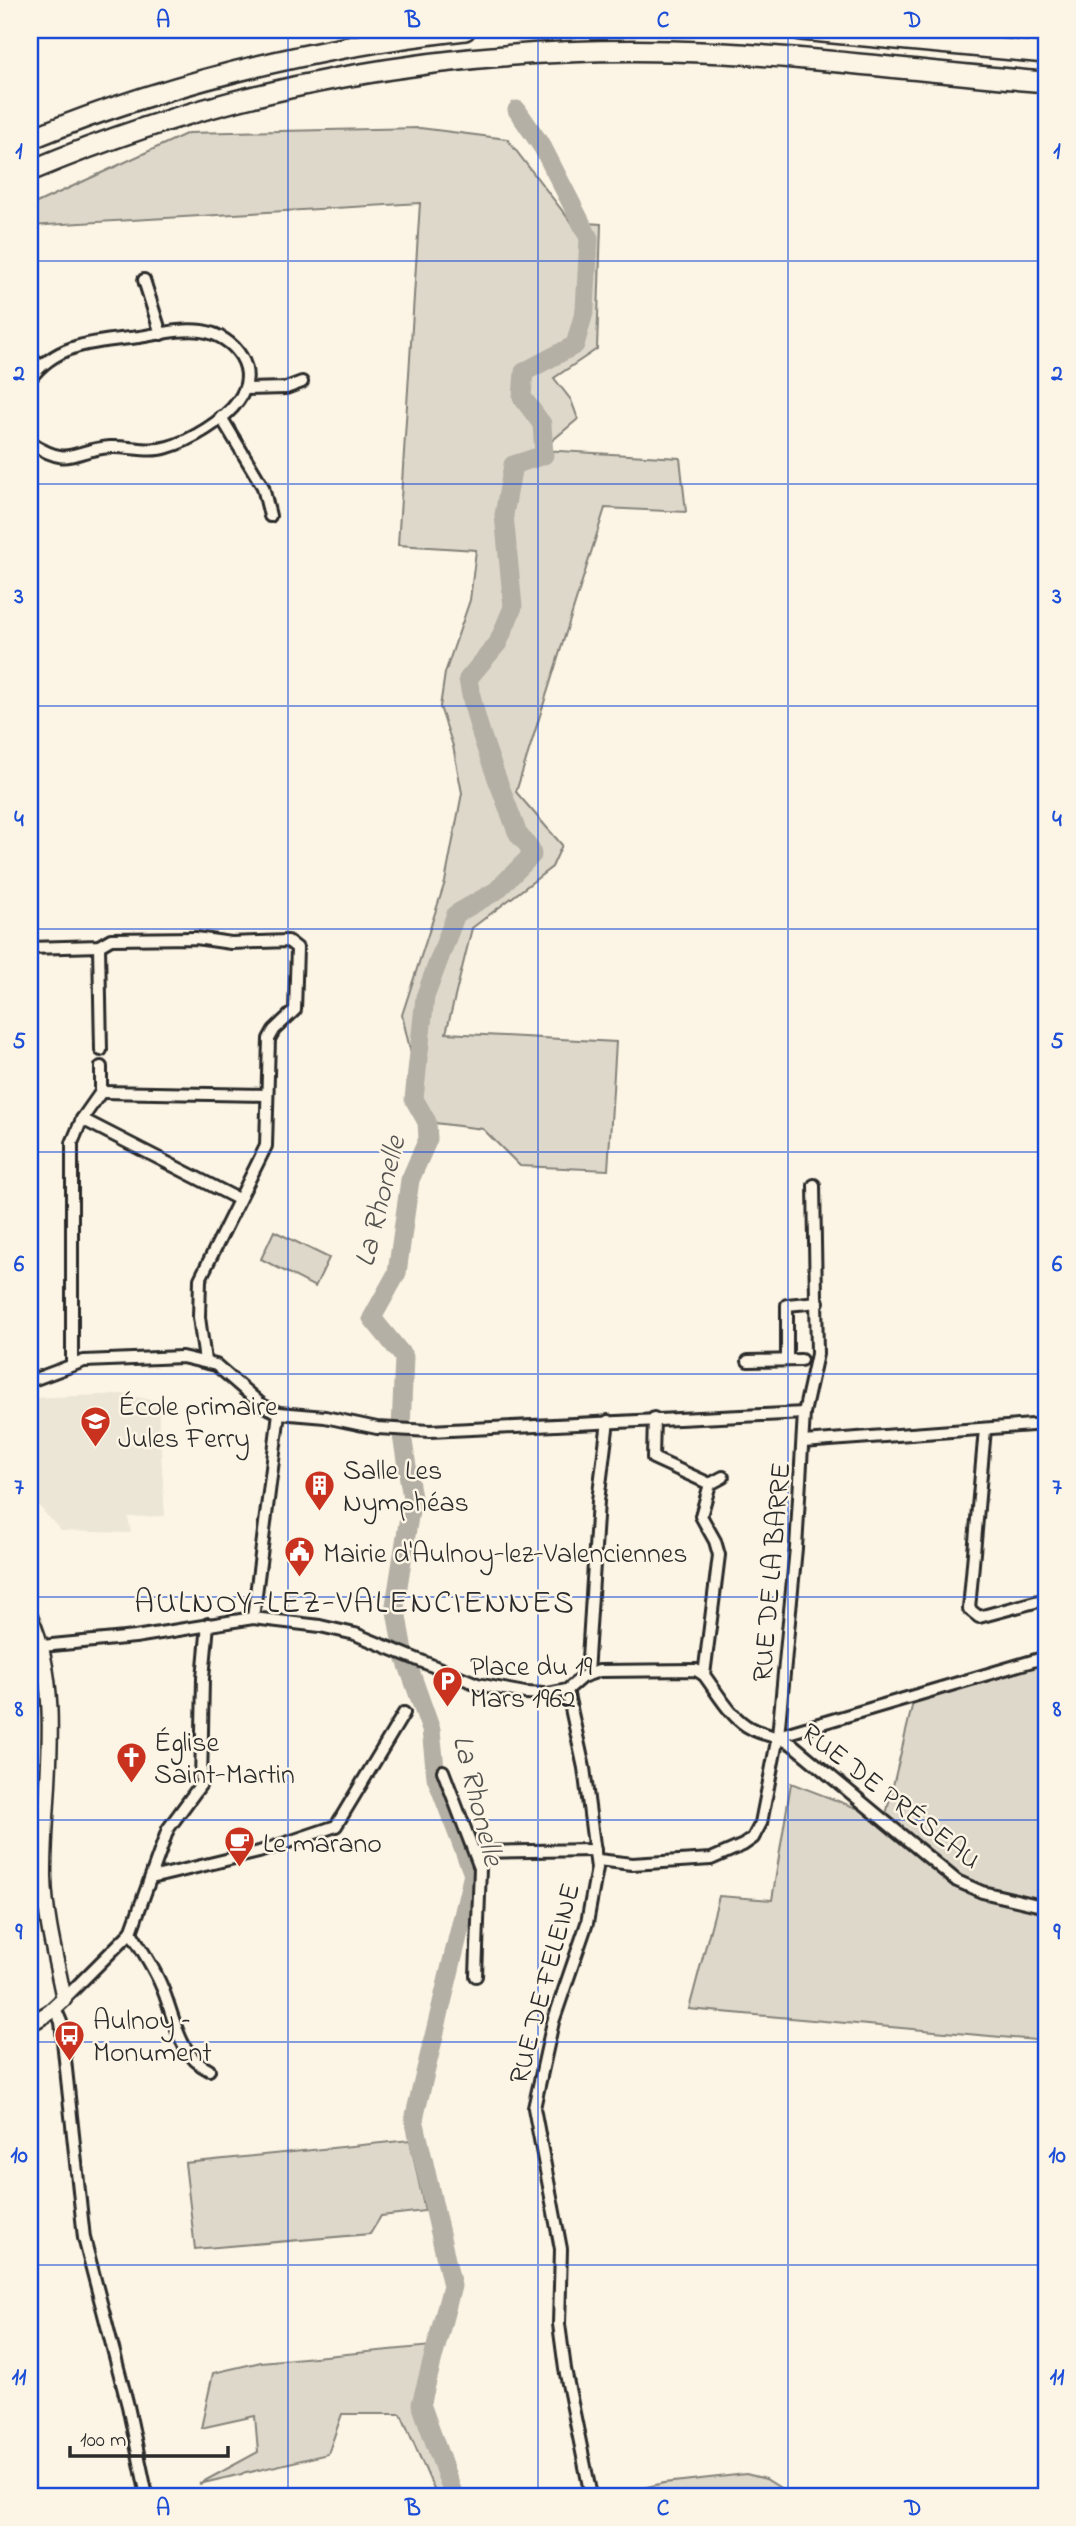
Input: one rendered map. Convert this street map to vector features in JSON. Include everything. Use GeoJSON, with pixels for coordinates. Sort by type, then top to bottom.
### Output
{"type":"FeatureCollection","features":[{"type":"Feature","properties":{"kind":"highway"},"geometry":{"type":"LineString","coordinates":[[30,139],[133,101],[241,69],[363,43],[465,30]]}},
{"type":"Feature","properties":{"kind":"highway"},"geometry":{"type":"LineString","coordinates":[[801,30],[1046,53]]}},
{"type":"Feature","properties":{"kind":"highway"},"geometry":{"type":"LineString","coordinates":[[30,171],[138,131],[234,101],[362,74],[460,60],[582,51],[673,51],[785,58],[1046,82]]}},
{"type":"Feature","properties":{"kind":"street"},"geometry":{"type":"LineString","coordinates":[[144,280],[161,334]]}},
{"type":"Feature","properties":{"kind":"street"},"geometry":{"type":"LineString","coordinates":[[30,379],[54,355],[77,345],[199,330],[224,338],[234,345],[244,362],[245,389],[237,403],[221,417],[178,444],[159,449],[109,447],[64,458],[30,443]]}},
{"type":"Feature","properties":{"kind":"street"},"geometry":{"type":"LineString","coordinates":[[30,355],[40,367]]}},
{"type":"Feature","properties":{"kind":"street"},"geometry":{"type":"LineString","coordinates":[[245,389],[286,388],[302,382]]}},
{"type":"Feature","properties":{"kind":"street"},"geometry":{"type":"LineString","coordinates":[[221,417],[263,487],[270,516]]}},
{"type":"Feature","properties":{"kind":"street"},"geometry":{"type":"LineString","coordinates":[[30,947],[99,946],[111,939],[159,938],[294,943],[298,952],[295,1010],[271,1032],[269,1039],[266,1146],[200,1279],[200,1323],[205,1362]]}},
{"type":"Feature","properties":{"kind":"street"},"geometry":{"type":"LineString","coordinates":[[99,946],[101,1050]]}},
{"type":"Feature","properties":{"kind":"street"},"geometry":{"type":"LineString","coordinates":[[72,1363],[72,1147],[82,1119],[101,1092],[100,1067]]}},
{"type":"Feature","properties":{"kind":"street"},"geometry":{"type":"LineString","coordinates":[[101,1092],[267,1095]]}},
{"type":"Feature","properties":{"kind":"street"},"geometry":{"type":"LineString","coordinates":[[82,1119],[238,1199]]}},
{"type":"Feature","properties":{"kind":"street","name":"RUE DE LA BARRE"},"geometry":{"type":"LineString","coordinates":[[778,1736],[804,1412],[816,1360],[818,1301],[814,1185]]}},
{"type":"Feature","properties":{"kind":"street"},"geometry":{"type":"LineString","coordinates":[[787,1360],[787,1305],[818,1301]]}},
{"type":"Feature","properties":{"kind":"street"},"geometry":{"type":"LineString","coordinates":[[30,1381],[72,1363],[170,1356],[205,1362],[220,1368],[262,1405],[279,1413],[415,1430],[804,1412]]}},
{"type":"Feature","properties":{"kind":"street"},"geometry":{"type":"LineString","coordinates":[[748,1361],[801,1360]]}},
{"type":"Feature","properties":{"kind":"street"},"geometry":{"type":"LineString","coordinates":[[253,1618],[279,1413]]}},
{"type":"Feature","properties":{"kind":"street"},"geometry":{"type":"LineString","coordinates":[[653,1418],[653,1458],[709,1484]]}},
{"type":"Feature","properties":{"kind":"street"},"geometry":{"type":"LineString","coordinates":[[587,1674],[598,1501],[608,1421]]}},
{"type":"Feature","properties":{"kind":"street"},"geometry":{"type":"LineString","coordinates":[[803,1442],[1046,1424]]}},
{"type":"Feature","properties":{"kind":"street"},"geometry":{"type":"LineString","coordinates":[[985,1429],[968,1601],[973,1615],[983,1616],[1046,1599]]}},
{"type":"Feature","properties":{"kind":"street"},"geometry":{"type":"LineString","coordinates":[[42,1646],[135,1637],[208,1623],[253,1618],[329,1628],[392,1649],[494,1689],[540,1694],[567,1690],[587,1674],[605,1671],[692,1669],[704,1675],[719,1555],[715,1541],[702,1520],[702,1506],[709,1484],[723,1477]]}},
{"type":"Feature","properties":{"kind":"street"},"geometry":{"type":"LineString","coordinates":[[30,1617],[42,1646],[48,1755],[45,1898],[60,2004],[89,2265],[147,2496]]}},
{"type":"Feature","properties":{"kind":"street"},"geometry":{"type":"LineString","coordinates":[[30,2024],[60,2004],[131,1931],[169,1829],[202,1780],[203,1678],[208,1623]]}},
{"type":"Feature","properties":{"kind":"street"},"geometry":{"type":"LineString","coordinates":[[475,1852],[596,1855],[632,1864],[711,1859],[744,1846],[761,1823],[778,1736],[1046,1657]]}},
{"type":"Feature","properties":{"kind":"street","name":"RUE DE PRÉSEAU"},"geometry":{"type":"LineString","coordinates":[[704,1675],[743,1723],[754,1730],[778,1736],[957,1881],[982,1892],[1046,1907]]}},
{"type":"Feature","properties":{"kind":"street","name":"RUE DE FELEINE"},"geometry":{"type":"LineString","coordinates":[[567,1690],[586,1776],[596,1855],[587,1923],[541,2066],[534,2108],[561,2249],[560,2330],[565,2369],[591,2496]]}},
{"type":"Feature","properties":{"kind":"street"},"geometry":{"type":"LineString","coordinates":[[151,1878],[235,1857],[338,1824],[370,1764],[404,1713]]}},
{"type":"Feature","properties":{"kind":"street"},"geometry":{"type":"LineString","coordinates":[[443,1771],[480,1868],[476,1976]]}},
{"type":"Feature","properties":{"kind":"street"},"geometry":{"type":"LineString","coordinates":[[131,1931],[159,1979],[183,2045],[197,2063],[209,2070]]}},
{"type":"Feature","properties":{"kind":"street"},"geometry":{"type":"LineString","coordinates":[[143,2474],[153,2496]]}},
{"type":"Feature","properties":{"kind":"shaded area"},"geometry":{"type":"Polygon","coordinates":[[[420,128],[507,139],[571,222],[601,224],[597,349],[554,378],[571,400],[578,419],[541,450],[680,458],[686,512],[605,508],[516,792],[562,845],[552,867],[472,928],[446,1033],[616,1042],[608,1170],[520,1166],[483,1129],[427,1122],[402,1015],[445,882],[462,793],[453,746],[440,707],[445,673],[470,600],[476,550],[398,545],[420,203],[30,226],[30,206],[188,133],[420,128]]]}},
{"type":"Feature","properties":{"kind":"shaded area"},"geometry":{"type":"Polygon","coordinates":[[[274,1231],[329,1258],[315,1287],[261,1259],[274,1231]]]}},
{"type":"Feature","properties":{"kind":"shaded area","name":"École primaire Jules Ferry"},"geometry":{"type":"Polygon","coordinates":[[[122,1394],[158,1401],[165,1516],[128,1517],[131,1533],[61,1531],[30,1496],[30,1398],[122,1394]]]}},
{"type":"Feature","properties":{"kind":"shaded area"},"geometry":{"type":"Polygon","coordinates":[[[1046,1661],[1046,2041],[689,2009],[719,1896],[772,1900],[791,1783],[885,1819],[914,1698],[1046,1661]]]}},
{"type":"Feature","properties":{"kind":"shaded area"},"geometry":{"type":"Polygon","coordinates":[[[410,2140],[425,2211],[381,2216],[370,2234],[195,2249],[185,2163],[410,2140]]]}},
{"type":"Feature","properties":{"kind":"shaded area"},"geometry":{"type":"Polygon","coordinates":[[[442,2345],[429,2409],[458,2494],[526,2489],[531,2496],[437,2496],[401,2414],[342,2414],[328,2454],[199,2484],[258,2452],[255,2416],[201,2428],[213,2373],[261,2362],[442,2345]]]}},
{"type":"Feature","properties":{"kind":"shaded area"},"geometry":{"type":"Polygon","coordinates":[[[746,2474],[766,2479],[793,2496],[608,2496],[664,2483],[746,2474]]]}},
{"type":"Feature","properties":{"kind":"waterway","name":"La Rhonelle"},"geometry":{"type":"LineString","coordinates":[[454,2496],[421,2404],[452,2286],[414,2119],[473,1874],[436,1777],[431,1730],[403,1651],[395,1605],[412,1498],[401,1429],[404,1357],[372,1318],[397,1273],[410,1180],[428,1139],[427,1122],[414,1099],[425,997],[456,914],[496,891],[532,855],[518,833],[488,755],[468,679],[498,643],[513,607],[504,515],[513,465],[544,455],[542,424],[522,397],[524,372],[575,345],[585,309],[589,238],[543,148],[517,110]]}},
{"type":"Feature","properties":{"kind":"place","name":"École primaire Jules Ferry"},"geometry":{"type":"Point","coordinates":[95,1448]}},
{"type":"Feature","properties":{"kind":"place","name":"Salle Les Nymphéas"},"geometry":{"type":"Point","coordinates":[320,1512]}},
{"type":"Feature","properties":{"kind":"place","name":"Mairie d'Aulnoy-lez-Valenciennes"},"geometry":{"type":"Point","coordinates":[300,1579]}},
{"type":"Feature","properties":{"kind":"place","name":"Place du 19 Mars 1962"},"geometry":{"type":"Point","coordinates":[447,1708]}},
{"type":"Feature","properties":{"kind":"place","name":"Église Saint-Martin"},"geometry":{"type":"Point","coordinates":[131,1784]}},
{"type":"Feature","properties":{"kind":"place","name":"Le marano"},"geometry":{"type":"Point","coordinates":[240,1869]}},
{"type":"Feature","properties":{"kind":"place","name":"Aulnoy – Monument"},"geometry":{"type":"Point","coordinates":[70,2062]}},
{"type":"Feature","properties":{"kind":"district","name":"AULNOY-LEZ-VALENCIENNES"},"geometry":{"type":"Point","coordinates":[355,1601]}}]}
